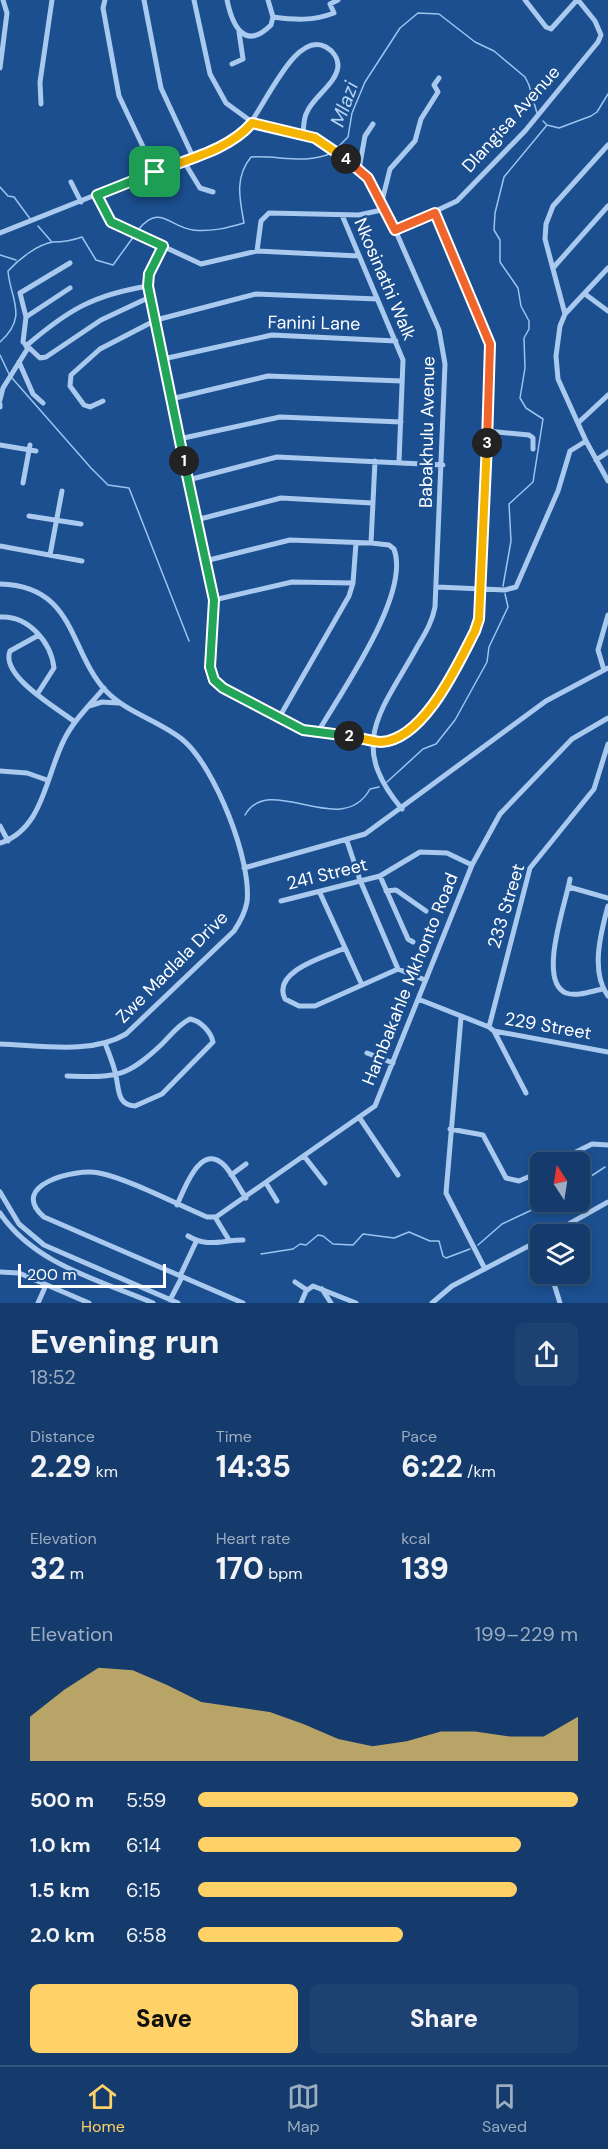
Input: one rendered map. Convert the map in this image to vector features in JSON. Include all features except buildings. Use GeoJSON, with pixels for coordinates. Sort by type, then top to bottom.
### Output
{"type":"FeatureCollection","features":[{"type":"Feature","properties":{"kind":"street"},"geometry":{"type":"LineString","coordinates":[[0,68],[7,13],[3,0]]}},
{"type":"Feature","properties":{"kind":"street"},"geometry":{"type":"LineString","coordinates":[[41,104],[40,82],[52,0]]}},
{"type":"Feature","properties":{"kind":"street"},"geometry":{"type":"LineString","coordinates":[[105,0],[104,16],[120,96],[155,172]]}},
{"type":"Feature","properties":{"kind":"street"},"geometry":{"type":"LineString","coordinates":[[144,0],[161,88],[192,157]]}},
{"type":"Feature","properties":{"kind":"street","name":"Babakhulu Avenue"},"geometry":{"type":"LineString","coordinates":[[194,0],[206,61],[214,85],[226,103],[252,123],[303,135],[330,147],[368,178],[386,209],[442,337],[446,364],[443,465],[437,587],[431,623],[380,712],[372,738],[375,770],[386,790],[402,809]]}},
{"type":"Feature","properties":{"kind":"street"},"geometry":{"type":"LineString","coordinates":[[227,0],[232,21],[239,32],[243,59],[232,64]]}},
{"type":"Feature","properties":{"kind":"street"},"geometry":{"type":"LineString","coordinates":[[273,17],[296,21],[314,20],[334,13],[330,4],[338,0]]}},
{"type":"Feature","properties":{"kind":"street"},"geometry":{"type":"LineString","coordinates":[[525,0],[543,24],[551,29],[577,0]]}},
{"type":"Feature","properties":{"kind":"street","name":"Dlangisa Avenue"},"geometry":{"type":"LineString","coordinates":[[395,230],[457,201],[525,131],[597,42],[601,35],[598,26],[577,0]]}},
{"type":"Feature","properties":{"kind":"street"},"geometry":{"type":"LineString","coordinates":[[239,32],[261,33],[272,25],[273,17],[269,1]]}},
{"type":"Feature","properties":{"kind":"street"},"geometry":{"type":"LineString","coordinates":[[0,232],[236,140],[252,123],[271,89],[298,53],[305,46],[314,44],[331,51],[337,60],[337,69],[307,111],[303,135]]}},
{"type":"Feature","properties":{"kind":"street"},"geometry":{"type":"LineString","coordinates":[[382,201],[390,169],[415,141],[421,119],[438,92],[434,85],[439,78]]}},
{"type":"Feature","properties":{"kind":"street"},"geometry":{"type":"LineString","coordinates":[[359,169],[365,136],[373,124]]}},
{"type":"Feature","properties":{"kind":"street"},"geometry":{"type":"LineString","coordinates":[[566,314],[545,239],[548,216],[561,197],[608,145]]}},
{"type":"Feature","properties":{"kind":"street"},"geometry":{"type":"LineString","coordinates":[[183,160],[200,188],[213,192]]}},
{"type":"Feature","properties":{"kind":"street"},"geometry":{"type":"LineString","coordinates":[[72,182],[81,202]]}},
{"type":"Feature","properties":{"kind":"street"},"geometry":{"type":"LineString","coordinates":[[97,195],[111,222],[201,264],[257,251],[358,256]]}},
{"type":"Feature","properties":{"kind":"street"},"geometry":{"type":"LineString","coordinates":[[553,268],[608,206]]}},
{"type":"Feature","properties":{"kind":"street"},"geometry":{"type":"LineString","coordinates":[[257,251],[261,221],[269,213],[342,215],[386,209]]}},
{"type":"Feature","properties":{"kind":"street"},"geometry":{"type":"LineString","coordinates":[[163,246],[149,274],[148,286],[214,600],[210,667],[214,680],[223,688],[280,716],[298,729],[382,741],[398,735],[415,724],[436,702],[478,625],[490,344],[435,213]]}},
{"type":"Feature","properties":{"kind":"street","name":"Nkosinathi Walk"},"geometry":{"type":"LineString","coordinates":[[342,215],[403,360],[399,462]]}},
{"type":"Feature","properties":{"kind":"street"},"geometry":{"type":"LineString","coordinates":[[70,263],[23,290],[20,297],[26,317],[22,336],[27,347],[40,358],[46,357],[101,320],[150,297]]}},
{"type":"Feature","properties":{"kind":"street"},"geometry":{"type":"LineString","coordinates":[[608,268],[566,314],[560,326],[556,364],[561,388],[608,481]]}},
{"type":"Feature","properties":{"kind":"street"},"geometry":{"type":"LineString","coordinates":[[0,404],[3,387],[27,347],[50,327],[94,299],[114,292],[148,286]]}},
{"type":"Feature","properties":{"kind":"street"},"geometry":{"type":"LineString","coordinates":[[26,317],[70,288]]}},
{"type":"Feature","properties":{"kind":"street"},"geometry":{"type":"LineString","coordinates":[[103,401],[90,406],[84,405],[70,386],[71,375],[100,350],[156,320],[261,294],[377,298]]}},
{"type":"Feature","properties":{"kind":"street"},"geometry":{"type":"LineString","coordinates":[[585,294],[608,311]]}},
{"type":"Feature","properties":{"kind":"street","name":"Fanini Lane"},"geometry":{"type":"LineString","coordinates":[[163,359],[272,335],[396,341]]}},
{"type":"Feature","properties":{"kind":"street"},"geometry":{"type":"LineString","coordinates":[[19,362],[34,395],[43,404]]}},
{"type":"Feature","properties":{"kind":"street"},"geometry":{"type":"LineString","coordinates":[[171,399],[268,376],[402,381]]}},
{"type":"Feature","properties":{"kind":"street"},"geometry":{"type":"LineString","coordinates":[[578,423],[608,395]]}},
{"type":"Feature","properties":{"kind":"street"},"geometry":{"type":"LineString","coordinates":[[179,439],[280,417],[401,422]]}},
{"type":"Feature","properties":{"kind":"street"},"geometry":{"type":"LineString","coordinates":[[487,431],[530,435],[533,438],[533,449]]}},
{"type":"Feature","properties":{"kind":"street"},"geometry":{"type":"LineString","coordinates":[[437,587],[509,590],[518,584],[558,491],[570,451],[586,441]]}},
{"type":"Feature","properties":{"kind":"street"},"geometry":{"type":"LineString","coordinates":[[0,445],[29,447],[36,451]]}},
{"type":"Feature","properties":{"kind":"street"},"geometry":{"type":"LineString","coordinates":[[23,483],[29,447]]}},
{"type":"Feature","properties":{"kind":"street"},"geometry":{"type":"LineString","coordinates":[[596,459],[608,452]]}},
{"type":"Feature","properties":{"kind":"street"},"geometry":{"type":"LineString","coordinates":[[188,480],[277,457],[443,465]]}},
{"type":"Feature","properties":{"kind":"street"},"geometry":{"type":"LineString","coordinates":[[371,543],[375,461]]}},
{"type":"Feature","properties":{"kind":"street"},"geometry":{"type":"LineString","coordinates":[[50,555],[62,491]]}},
{"type":"Feature","properties":{"kind":"street"},"geometry":{"type":"LineString","coordinates":[[196,520],[281,498],[372,503]]}},
{"type":"Feature","properties":{"kind":"street"},"geometry":{"type":"LineString","coordinates":[[29,516],[81,524]]}},
{"type":"Feature","properties":{"kind":"street"},"geometry":{"type":"LineString","coordinates":[[205,561],[278,541],[371,543],[389,545],[394,549],[395,582],[386,614],[318,732]]}},
{"type":"Feature","properties":{"kind":"street"},"geometry":{"type":"LineString","coordinates":[[280,716],[349,596],[353,583],[356,543]]}},
{"type":"Feature","properties":{"kind":"street"},"geometry":{"type":"LineString","coordinates":[[0,546],[82,561]]}},
{"type":"Feature","properties":{"kind":"street"},"geometry":{"type":"LineString","coordinates":[[214,600],[280,583],[303,581],[353,583]]}},
{"type":"Feature","properties":{"kind":"street","name":"Zwe Madlala Drive"},"geometry":{"type":"LineString","coordinates":[[0,584],[32,591],[64,616],[104,688],[120,703],[168,728],[195,751],[220,791],[244,868],[247,903],[234,931],[126,1035],[105,1043],[0,1044]]}},
{"type":"Feature","properties":{"kind":"street"},"geometry":{"type":"LineString","coordinates":[[244,868],[346,841],[370,831],[546,701],[606,669],[598,650],[608,615]]}},
{"type":"Feature","properties":{"kind":"street"},"geometry":{"type":"LineString","coordinates":[[0,617],[13,618],[27,623],[39,635],[54,668],[38,693]]}},
{"type":"Feature","properties":{"kind":"street"},"geometry":{"type":"LineString","coordinates":[[39,635],[14,648],[7,659],[14,675],[75,722]]}},
{"type":"Feature","properties":{"kind":"street"},"geometry":{"type":"LineString","coordinates":[[0,843],[19,834],[35,815],[64,739],[75,722],[104,688]]}},
{"type":"Feature","properties":{"kind":"street"},"geometry":{"type":"LineString","coordinates":[[88,707],[102,702],[120,703]]}},
{"type":"Feature","properties":{"kind":"street","name":"Hambakahle Mkhonto Road"},"geometry":{"type":"LineString","coordinates":[[214,1217],[246,1198],[375,1106],[472,866],[500,814],[512,798],[572,739],[608,718]]}},
{"type":"Feature","properties":{"kind":"street","name":"233 Street"},"geometry":{"type":"LineString","coordinates":[[492,1029],[530,868],[594,789],[608,744]]}},
{"type":"Feature","properties":{"kind":"street"},"geometry":{"type":"LineString","coordinates":[[0,771],[21,771],[47,780]]}},
{"type":"Feature","properties":{"kind":"street"},"geometry":{"type":"LineString","coordinates":[[0,826],[8,841]]}},
{"type":"Feature","properties":{"kind":"street"},"geometry":{"type":"LineString","coordinates":[[346,841],[398,969],[425,980]]}},
{"type":"Feature","properties":{"kind":"street","name":"241 Street"},"geometry":{"type":"LineString","coordinates":[[281,901],[380,876],[413,855],[432,851],[447,853],[472,866]]}},
{"type":"Feature","properties":{"kind":"street","name":"241 Street"},"geometry":{"type":"LineString","coordinates":[[380,876],[408,939],[413,942]]}},
{"type":"Feature","properties":{"kind":"street"},"geometry":{"type":"LineString","coordinates":[[570,879],[553,957],[554,980],[561,990],[571,994],[603,989]]}},
{"type":"Feature","properties":{"kind":"street"},"geometry":{"type":"LineString","coordinates":[[569,887],[608,898]]}},
{"type":"Feature","properties":{"kind":"street","name":"241 Street"},"geometry":{"type":"LineString","coordinates":[[386,891],[396,890],[426,911]]}},
{"type":"Feature","properties":{"kind":"street"},"geometry":{"type":"LineString","coordinates":[[320,893],[362,985]]}},
{"type":"Feature","properties":{"kind":"street"},"geometry":{"type":"LineString","coordinates":[[608,906],[600,941],[603,989],[608,996]]}},
{"type":"Feature","properties":{"kind":"street"},"geometry":{"type":"LineString","coordinates":[[345,948],[296,970],[284,981],[283,994],[291,1003],[308,1007],[322,1004],[398,969]]}},
{"type":"Feature","properties":{"kind":"street","name":"229 Street"},"geometry":{"type":"LineString","coordinates":[[418,999],[492,1029],[608,1052]]}},
{"type":"Feature","properties":{"kind":"street"},"geometry":{"type":"LineString","coordinates":[[461,1017],[446,1193],[485,1269]]}},
{"type":"Feature","properties":{"kind":"street"},"geometry":{"type":"LineString","coordinates":[[67,1076],[116,1076],[137,1067],[187,1020],[197,1021],[211,1036],[212,1045],[162,1094],[140,1105],[129,1106],[121,1099],[116,1076],[105,1043]]}},
{"type":"Feature","properties":{"kind":"street"},"geometry":{"type":"LineString","coordinates":[[492,1029],[526,1093]]}},
{"type":"Feature","properties":{"kind":"street"},"geometry":{"type":"LineString","coordinates":[[367,1053],[393,1063]]}},
{"type":"Feature","properties":{"kind":"street"},"geometry":{"type":"LineString","coordinates":[[359,1117],[398,1175]]}},
{"type":"Feature","properties":{"kind":"street"},"geometry":{"type":"LineString","coordinates":[[450,1129],[483,1135],[506,1178],[519,1181],[530,1176]]}},
{"type":"Feature","properties":{"kind":"street"},"geometry":{"type":"LineString","coordinates":[[575,1152],[596,1143],[608,1146]]}},
{"type":"Feature","properties":{"kind":"street"},"geometry":{"type":"LineString","coordinates":[[304,1156],[325,1183]]}},
{"type":"Feature","properties":{"kind":"street"},"geometry":{"type":"LineString","coordinates":[[177,1205],[198,1164],[215,1161],[226,1167],[246,1198]]}},
{"type":"Feature","properties":{"kind":"street"},"geometry":{"type":"LineString","coordinates":[[231,1175],[246,1164]]}},
{"type":"Feature","properties":{"kind":"street"},"geometry":{"type":"LineString","coordinates":[[229,1240],[214,1217],[207,1217],[95,1172],[45,1182],[35,1193],[34,1201],[41,1215],[50,1221],[243,1303]]}},
{"type":"Feature","properties":{"kind":"street"},"geometry":{"type":"LineString","coordinates":[[266,1183],[277,1201]]}},
{"type":"Feature","properties":{"kind":"street"},"geometry":{"type":"LineString","coordinates":[[0,1192],[19,1224],[44,1245],[178,1303]]}},
{"type":"Feature","properties":{"kind":"street"},"geometry":{"type":"LineString","coordinates":[[569,1224],[608,1202]]}},
{"type":"Feature","properties":{"kind":"street"},"geometry":{"type":"LineString","coordinates":[[0,1213],[18,1237],[41,1254],[153,1303]]}},
{"type":"Feature","properties":{"kind":"street"},"geometry":{"type":"LineString","coordinates":[[188,1236],[196,1242],[210,1244],[243,1240]]}},
{"type":"Feature","properties":{"kind":"street"},"geometry":{"type":"LineString","coordinates":[[170,1300],[196,1242]]}},
{"type":"Feature","properties":{"kind":"street"},"geometry":{"type":"LineString","coordinates":[[432,1303],[452,1286],[530,1245]]}},
{"type":"Feature","properties":{"kind":"street"},"geometry":{"type":"LineString","coordinates":[[0,1272],[19,1274],[89,1303]]}},
{"type":"Feature","properties":{"kind":"street"},"geometry":{"type":"LineString","coordinates":[[295,1282],[307,1290]]}},
{"type":"Feature","properties":{"kind":"street"},"geometry":{"type":"LineString","coordinates":[[554,1284],[560,1303]]}},
{"type":"Feature","properties":{"kind":"street"},"geometry":{"type":"LineString","coordinates":[[38,1303],[46,1285]]}},
{"type":"Feature","properties":{"kind":"street"},"geometry":{"type":"LineString","coordinates":[[301,1303],[307,1290],[313,1286],[356,1303]]}},
{"type":"Feature","properties":{"kind":"street"},"geometry":{"type":"LineString","coordinates":[[321,1288],[331,1303]]}},
{"type":"Feature","properties":{"kind":"waterway","name":"Mlazi"},"geometry":{"type":"LineString","coordinates":[[335,150],[348,137],[352,113],[365,82],[400,28],[418,13],[439,14],[475,42],[494,51],[525,77],[537,113]]}},
{"type":"Feature","properties":{"kind":"waterway"},"geometry":{"type":"LineString","coordinates":[[543,121],[547,125],[559,128],[591,116],[597,112],[608,94]]}},
{"type":"Feature","properties":{"kind":"waterway"},"geometry":{"type":"LineString","coordinates":[[503,586],[511,541],[509,504],[533,482],[543,419],[526,408],[520,398],[525,368],[524,338],[529,329],[529,321],[521,306],[518,288],[500,262],[500,240],[494,230],[495,213],[504,177],[547,125]]}},
{"type":"Feature","properties":{"kind":"waterway","name":"Mlazi"},"geometry":{"type":"LineString","coordinates":[[138,230],[152,218],[159,217],[193,230],[219,229],[244,223],[240,181],[251,157],[301,159],[322,157],[332,153]]}},
{"type":"Feature","properties":{"kind":"waterway"},"geometry":{"type":"LineString","coordinates":[[0,187],[8,196],[14,197],[31,220]]}},
{"type":"Feature","properties":{"kind":"waterway"},"geometry":{"type":"LineString","coordinates":[[38,226],[51,241]]}},
{"type":"Feature","properties":{"kind":"waterway"},"geometry":{"type":"LineString","coordinates":[[0,342],[9,333],[16,315],[8,271],[23,257],[47,243],[82,237],[96,260],[113,265],[134,236]]}},
{"type":"Feature","properties":{"kind":"waterway"},"geometry":{"type":"LineString","coordinates":[[0,255],[16,260]]}},
{"type":"Feature","properties":{"kind":"waterway"},"geometry":{"type":"LineString","coordinates":[[0,355],[9,374]]}},
{"type":"Feature","properties":{"kind":"waterway"},"geometry":{"type":"LineString","coordinates":[[12,378],[108,485],[129,488],[189,641]]}},
{"type":"Feature","properties":{"kind":"waterway"},"geometry":{"type":"LineString","coordinates":[[387,782],[423,749],[436,744],[455,720],[487,662],[489,647],[508,607],[505,594]]}},
{"type":"Feature","properties":{"kind":"waterway"},"geometry":{"type":"LineString","coordinates":[[245,815],[256,803],[271,800],[342,809],[357,803],[370,789],[379,787]]}},
{"type":"Feature","properties":{"kind":"waterway"},"geometry":{"type":"LineString","coordinates":[[590,1177],[605,1167]]}},
{"type":"Feature","properties":{"kind":"waterway"},"geometry":{"type":"LineString","coordinates":[[478,1245],[502,1224],[530,1211]]}},
{"type":"Feature","properties":{"kind":"waterway"},"geometry":{"type":"LineString","coordinates":[[261,1254],[293,1249],[300,1244],[306,1245],[318,1235],[333,1244],[353,1245],[363,1234],[394,1238],[409,1232],[430,1241],[439,1241],[443,1256],[446,1258],[470,1249]]}},
{"type":"Feature","properties":{"kind":"route"},"geometry":{"type":"LineString","coordinates":[[252,123],[321,141],[342,155],[368,178],[377,190],[395,230],[435,213],[488,339],[490,350],[478,625],[443,691],[430,710],[415,724],[389,740],[380,742],[372,738],[303,730],[223,688],[211,675],[214,600],[148,286],[149,274],[163,246],[111,222],[105,215],[97,195],[155,172],[229,143],[241,136],[252,123]]}}]}
